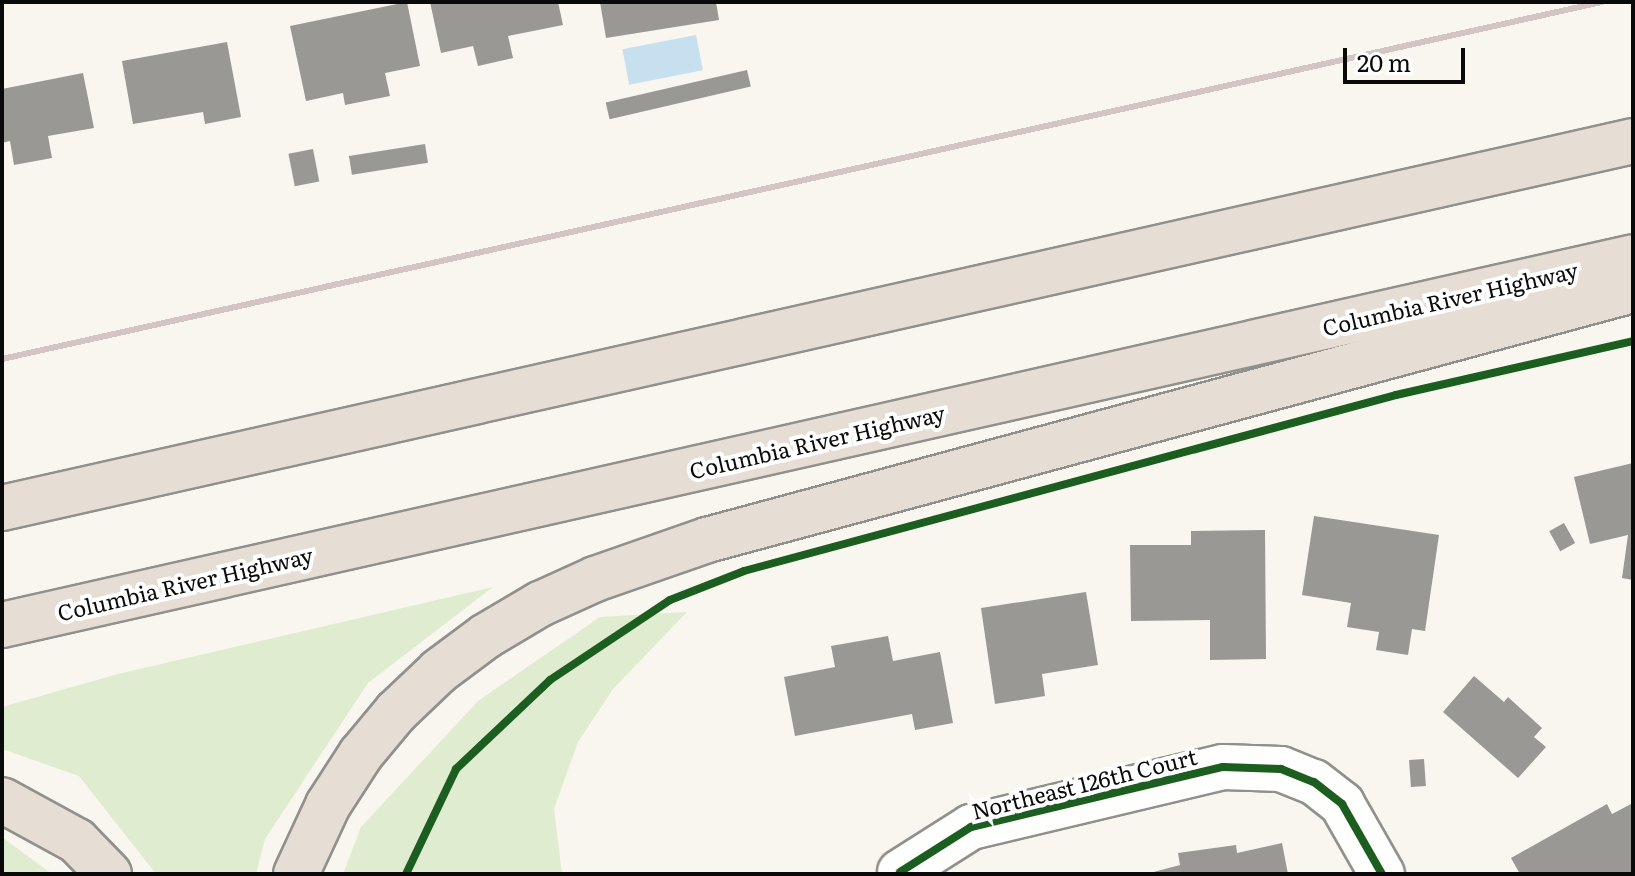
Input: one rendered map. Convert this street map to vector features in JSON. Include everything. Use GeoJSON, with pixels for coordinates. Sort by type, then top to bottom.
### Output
{"type":"FeatureCollection","features":[{"type":"Feature","properties":{"kind":"highway"},"geometry":{"type":"LineString","coordinates":[[2,508],[1633,141]]}},
{"type":"Feature","properties":{"kind":"highway","name":"Columbia River Highway"},"geometry":{"type":"LineString","coordinates":[[2,625],[1633,257]]}},
{"type":"Feature","properties":{"kind":"highway"},"geometry":{"type":"LineString","coordinates":[[296,874],[328,805],[361,754],[396,712],[439,671],[486,636],[540,604],[595,579],[707,540],[1633,290]]}},
{"type":"Feature","properties":{"kind":"highway"},"geometry":{"type":"LineString","coordinates":[[2,800],[77,841],[109,874]]}},
{"type":"Feature","properties":{"kind":"street","name":"Northeast 126th Court"},"geometry":{"type":"LineString","coordinates":[[900,872],[971,827],[1223,767],[1281,769],[1314,782],[1342,804],[1382,874]]}},
{"type":"Feature","properties":{"kind":"green space"},"geometry":{"type":"Polygon","coordinates":[[[493,587],[368,683],[265,839],[256,874],[156,874],[79,776],[2,749],[2,707],[118,674],[493,587]]]}},
{"type":"Feature","properties":{"kind":"green space"},"geometry":{"type":"Polygon","coordinates":[[[687,612],[613,689],[578,742],[554,809],[562,874],[343,874],[361,827],[478,701],[600,617],[687,612]]]}},
{"type":"Feature","properties":{"kind":"green space"},"geometry":{"type":"Polygon","coordinates":[[[2,837],[52,874],[2,874],[2,837]]]}},
{"type":"Feature","properties":{"kind":"water"},"geometry":{"type":"Polygon","coordinates":[[[696,35],[703,70],[629,85],[622,49],[696,35]]]}},
{"type":"Feature","properties":{"kind":"building"},"geometry":{"type":"Polygon","coordinates":[[[407,2],[420,66],[385,73],[390,96],[345,105],[343,93],[306,101],[290,26],[407,2]]]}},
{"type":"Feature","properties":{"kind":"building"},"geometry":{"type":"Polygon","coordinates":[[[430,2],[558,2],[563,25],[508,36],[513,58],[478,66],[473,46],[441,53],[430,2]]]}},
{"type":"Feature","properties":{"kind":"building"},"geometry":{"type":"Polygon","coordinates":[[[600,2],[716,2],[719,20],[606,38],[600,2]]]}},
{"type":"Feature","properties":{"kind":"building"},"geometry":{"type":"Polygon","coordinates":[[[227,42],[241,117],[205,124],[203,112],[133,124],[122,61],[227,42]]]}},
{"type":"Feature","properties":{"kind":"building"},"geometry":{"type":"Polygon","coordinates":[[[747,70],[751,87],[610,119],[606,103],[747,70]]]}},
{"type":"Feature","properties":{"kind":"building"},"geometry":{"type":"Polygon","coordinates":[[[83,73],[94,128],[48,136],[52,158],[14,165],[10,141],[2,143],[2,89],[83,73]]]}},
{"type":"Feature","properties":{"kind":"building"},"geometry":{"type":"Polygon","coordinates":[[[425,144],[428,163],[352,175],[349,156],[425,144]]]}},
{"type":"Feature","properties":{"kind":"building"},"geometry":{"type":"Polygon","coordinates":[[[313,149],[319,181],[295,186],[288,154],[313,149]]]}},
{"type":"Feature","properties":{"kind":"building"},"geometry":{"type":"Polygon","coordinates":[[[1633,463],[1633,580],[1622,578],[1628,535],[1590,544],[1574,477],[1633,463]]]}},
{"type":"Feature","properties":{"kind":"building"},"geometry":{"type":"Polygon","coordinates":[[[1314,516],[1439,535],[1425,631],[1412,629],[1408,655],[1376,650],[1379,632],[1347,627],[1351,603],[1302,595],[1314,516]]]}},
{"type":"Feature","properties":{"kind":"building"},"geometry":{"type":"Polygon","coordinates":[[[1564,523],[1575,543],[1560,551],[1549,531],[1564,523]]]}},
{"type":"Feature","properties":{"kind":"building"},"geometry":{"type":"Polygon","coordinates":[[[1265,530],[1266,659],[1210,660],[1210,620],[1131,621],[1130,545],[1191,545],[1191,531],[1265,530]]]}},
{"type":"Feature","properties":{"kind":"building"},"geometry":{"type":"Polygon","coordinates":[[[1086,592],[1098,665],[1042,674],[1045,696],[995,704],[981,608],[1086,592]]]}},
{"type":"Feature","properties":{"kind":"building"},"geometry":{"type":"Polygon","coordinates":[[[888,636],[893,661],[940,652],[953,723],[915,730],[912,714],[795,736],[784,677],[835,667],[831,646],[888,636]]]}},
{"type":"Feature","properties":{"kind":"building"},"geometry":{"type":"Polygon","coordinates":[[[1474,676],[1504,702],[1508,697],[1542,728],[1534,737],[1546,747],[1518,778],[1443,712],[1474,676]]]}},
{"type":"Feature","properties":{"kind":"building"},"geometry":{"type":"Polygon","coordinates":[[[1424,759],[1426,786],[1411,787],[1409,760],[1424,759]]]}},
{"type":"Feature","properties":{"kind":"building"},"geometry":{"type":"Polygon","coordinates":[[[1633,803],[1633,874],[1520,874],[1511,858],[1607,804],[1612,814],[1633,803]]]}},
{"type":"Feature","properties":{"kind":"building"},"geometry":{"type":"Polygon","coordinates":[[[1282,843],[1288,874],[1146,874],[1180,865],[1178,853],[1236,845],[1237,853],[1282,843]]]}},
{"type":"Feature","properties":{"kind":"railway"},"geometry":{"type":"LineString","coordinates":[[2,359],[1602,2]]}},
{"type":"Feature","properties":{"kind":"cycle path"},"geometry":{"type":"LineString","coordinates":[[406,874],[456,769],[550,680],[670,600],[744,571],[1396,395],[1633,341]]}},
{"type":"Feature","properties":{"kind":"cycle path"},"geometry":{"type":"LineString","coordinates":[[900,872],[971,827],[1223,767],[1281,769],[1314,782],[1342,804],[1382,874]]}}]}
